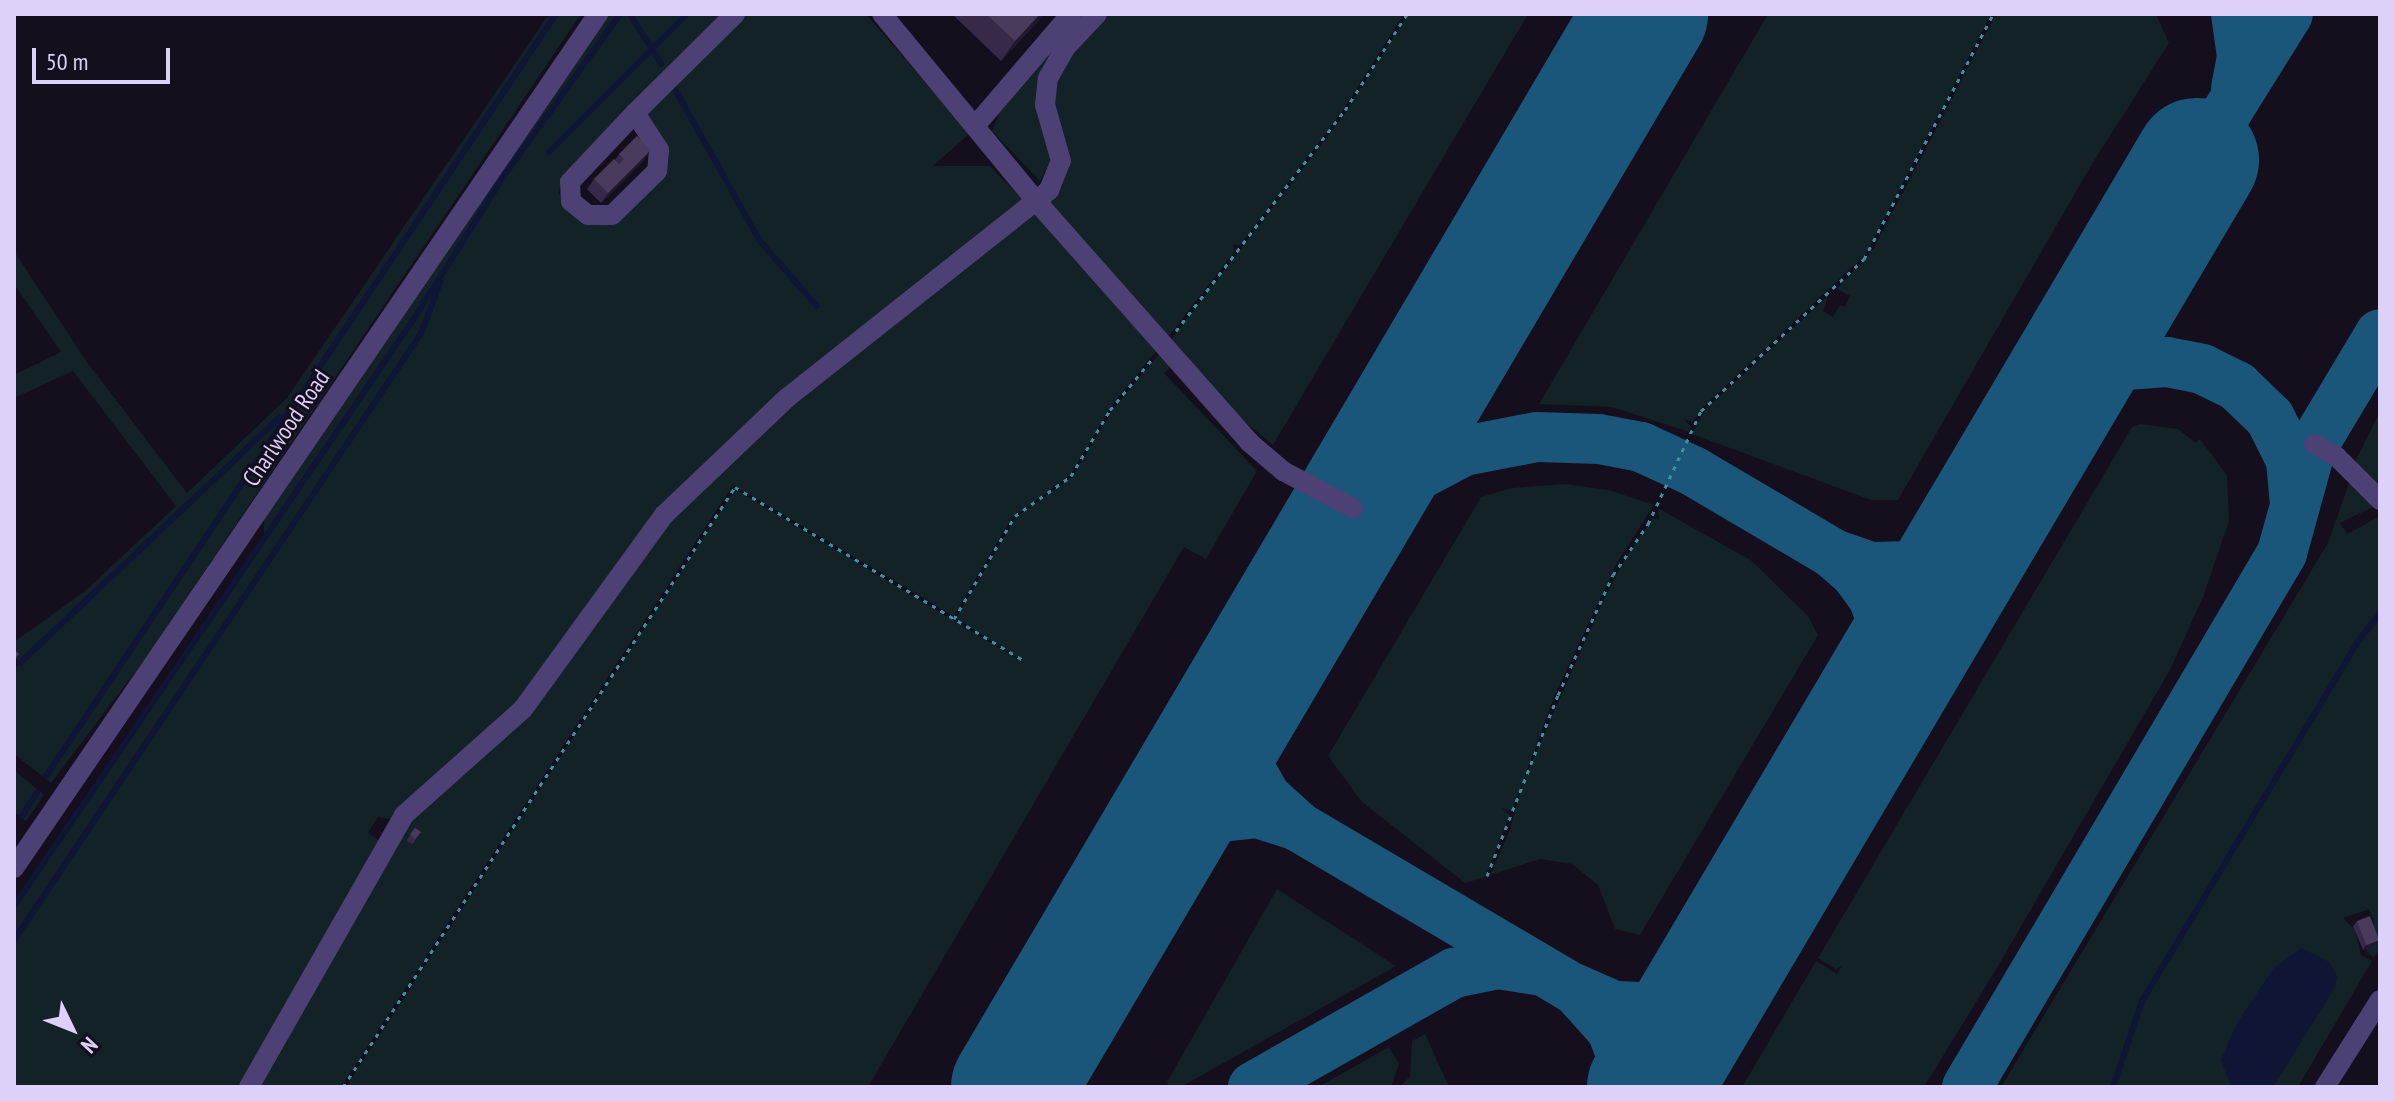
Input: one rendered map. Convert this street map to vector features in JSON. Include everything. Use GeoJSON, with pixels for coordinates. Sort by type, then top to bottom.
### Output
{"type":"FeatureCollection","features":[{"type":"Feature","properties":{"kind":"street","name":"Charlwood Road"},"geometry":{"type":"LineString","coordinates":[[14,868],[598,14]]}},
{"type":"Feature","properties":{"kind":"street"},"geometry":{"type":"LineString","coordinates":[[635,113],[659,150],[657,171],[612,215],[588,215],[570,198],[570,182],[635,113],[735,14]]}},
{"type":"Feature","properties":{"kind":"street"},"geometry":{"type":"LineString","coordinates":[[882,14],[1037,202],[1259,452],[1353,508]]}},
{"type":"Feature","properties":{"kind":"street"},"geometry":{"type":"LineString","coordinates":[[975,126],[1071,14]]}},
{"type":"Feature","properties":{"kind":"street"},"geometry":{"type":"LineString","coordinates":[[249,1087],[404,815],[523,709],[664,515],[787,398],[1037,202],[1053,185],[1061,161],[1045,105],[1048,78],[1066,47],[1097,14]]}},
{"type":"Feature","properties":{"kind":"street"},"geometry":{"type":"LineString","coordinates":[[2314,444],[2337,457],[2380,500]]}},
{"type":"Feature","properties":{"kind":"street"},"geometry":{"type":"LineString","coordinates":[[2325,1087],[2380,1000]]}},
{"type":"Feature","properties":{"kind":"path"},"geometry":{"type":"LineString","coordinates":[[954,619],[1015,516],[1071,476],[1110,410],[1164,345],[1345,110],[1407,14]]}},
{"type":"Feature","properties":{"kind":"path"},"geometry":{"type":"LineString","coordinates":[[1487,876],[1531,755],[1570,668],[1701,411],[1864,259],[1993,14]]}},
{"type":"Feature","properties":{"kind":"path"},"geometry":{"type":"LineString","coordinates":[[343,1087],[735,487],[1026,662]]}},
{"type":"Feature","properties":{"kind":"shaded area"},"geometry":{"type":"Polygon","coordinates":[[[549,14],[581,14],[145,659],[51,783],[14,754],[14,670],[20,663],[14,657],[14,642],[85,591],[176,506],[73,371],[14,398],[14,375],[61,352],[14,284],[14,251],[87,362],[187,493],[287,398],[549,14]]]}},
{"type":"Feature","properties":{"kind":"shaded area"},"geometry":{"type":"Polygon","coordinates":[[[605,14],[866,14],[970,133],[933,166],[990,166],[1024,201],[753,420],[536,686],[395,820],[378,817],[368,833],[382,842],[244,1087],[14,1087],[14,901],[264,536],[264,520],[605,14]],[[638,101],[562,177],[559,193],[583,221],[658,177],[638,101]]]}},
{"type":"Feature","properties":{"kind":"shaded area"},"geometry":{"type":"Polygon","coordinates":[[[1078,14],[1091,14],[1052,60],[1052,157],[1040,181],[992,131],[1000,112],[1078,14]]]}},
{"type":"Feature","properties":{"kind":"shaded area"},"geometry":{"type":"Polygon","coordinates":[[[1105,14],[1404,14],[1339,116],[1240,245],[1233,244],[1235,251],[1168,337],[1048,201],[1057,190],[1053,77],[1105,14]]]}},
{"type":"Feature","properties":{"kind":"shaded area"},"geometry":{"type":"Polygon","coordinates":[[[1408,14],[1528,14],[1273,445],[1231,410],[1171,340],[1341,119],[1408,14]]]}},
{"type":"Feature","properties":{"kind":"shaded area"},"geometry":{"type":"Polygon","coordinates":[[[1768,14],[1991,14],[1866,254],[1702,408],[1693,422],[1684,419],[1691,427],[1689,432],[1612,407],[1539,404],[1768,14]]]}},
{"type":"Feature","properties":{"kind":"shaded area"},"geometry":{"type":"Polygon","coordinates":[[[1996,14],[2156,14],[2169,43],[2092,164],[1898,500],[1871,500],[1692,434],[1705,410],[1828,296],[1823,311],[1833,317],[1840,305],[1845,307],[1850,296],[1837,289],[1874,248],[1996,14]]]}},
{"type":"Feature","properties":{"kind":"shaded area"},"geometry":{"type":"Polygon","coordinates":[[[1034,213],[1156,351],[1112,405],[1070,475],[1010,520],[954,616],[733,485],[341,1087],[254,1087],[400,832],[409,837],[401,830],[447,786],[717,467],[1034,213]]]}},
{"type":"Feature","properties":{"kind":"shaded area"},"geometry":{"type":"Polygon","coordinates":[[[1159,354],[1170,367],[1164,373],[1257,471],[1206,559],[1184,547],[868,1087],[346,1087],[735,489],[1026,664],[956,618],[1016,517],[1072,477],[1115,407],[1159,354]]]}},
{"type":"Feature","properties":{"kind":"shaded area"},"geometry":{"type":"Polygon","coordinates":[[[2380,411],[2380,487],[2355,462],[2380,411]]]}},
{"type":"Feature","properties":{"kind":"shaded area"},"geometry":{"type":"Polygon","coordinates":[[[2140,424],[2178,429],[2196,443],[2200,439],[2227,475],[2229,521],[2204,595],[2170,670],[1994,973],[1924,1087],[1742,1087],[1816,961],[1837,974],[1842,966],[1836,969],[1818,958],[2132,427],[2140,424]]]}},
{"type":"Feature","properties":{"kind":"shaded area"},"geometry":{"type":"Polygon","coordinates":[[[2349,483],[2373,507],[2340,523],[2347,534],[2380,516],[2380,947],[2374,958],[2367,952],[2361,928],[2374,923],[2369,909],[2343,918],[2355,930],[2361,955],[2372,961],[2298,1087],[2001,1087],[2328,543],[2349,483]]]}},
{"type":"Feature","properties":{"kind":"shaded area"},"geometry":{"type":"Polygon","coordinates":[[[1565,484],[1609,490],[1654,505],[1618,561],[1556,692],[1512,811],[1502,808],[1510,815],[1485,877],[1465,883],[1362,802],[1328,756],[1481,497],[1512,488],[1565,484]]]}},
{"type":"Feature","properties":{"kind":"shaded area"},"geometry":{"type":"Polygon","coordinates":[[[1658,508],[1752,561],[1808,616],[1818,635],[1640,935],[1615,929],[1598,885],[1572,864],[1540,859],[1490,875],[1510,830],[1523,782],[1604,599],[1627,555],[1653,518],[1659,520],[1658,508]]]}},
{"type":"Feature","properties":{"kind":"shaded area"},"geometry":{"type":"Polygon","coordinates":[[[14,770],[44,795],[26,821],[14,812],[14,770]]]}},
{"type":"Feature","properties":{"kind":"shaded area"},"geometry":{"type":"Polygon","coordinates":[[[1277,889],[1396,966],[1181,1087],[1169,1087],[1167,1082],[1277,889]]]}},
{"type":"Feature","properties":{"kind":"shaded area"},"geometry":{"type":"Polygon","coordinates":[[[1425,1034],[1449,1087],[1400,1087],[1410,1076],[1412,1041],[1425,1034]]]}},
{"type":"Feature","properties":{"kind":"shaded area"},"geometry":{"type":"Polygon","coordinates":[[[1389,1047],[1399,1064],[1391,1087],[1318,1087],[1389,1047]]]}},
{"type":"Feature","properties":{"kind":"water"},"geometry":{"type":"Polygon","coordinates":[[[2301,948],[2329,962],[2337,976],[2335,987],[2273,1087],[2231,1087],[2221,1060],[2236,1025],[2273,969],[2301,948]]]}},
{"type":"Feature","properties":{"kind":"building"},"geometry":{"type":"Polygon","coordinates":[[[986,14],[1040,14],[1015,41],[986,14]]]}},
{"type":"Feature","properties":{"kind":"building"},"geometry":{"type":"Polygon","coordinates":[[[637,136],[651,150],[608,193],[594,179],[614,159],[619,164],[624,159],[619,154],[637,136]]]}},
{"type":"Feature","properties":{"kind":"building"},"geometry":{"type":"Polygon","coordinates":[[[415,828],[421,832],[415,839],[410,834],[415,828]]]}},
{"type":"Feature","properties":{"kind":"building"},"geometry":{"type":"Polygon","coordinates":[[[2370,916],[2379,940],[2366,945],[2357,921],[2370,916]]]}},
{"type":"Feature","properties":{"kind":"waterway"},"geometry":{"type":"LineString","coordinates":[[46,776],[556,14]]}},
{"type":"Feature","properties":{"kind":"waterway"},"geometry":{"type":"LineString","coordinates":[[14,906],[415,317],[503,177],[620,14]]}},
{"type":"Feature","properties":{"kind":"waterway"},"geometry":{"type":"LineString","coordinates":[[630,14],[661,64]]}},
{"type":"Feature","properties":{"kind":"waterway"},"geometry":{"type":"LineString","coordinates":[[549,152],[687,14]]}},
{"type":"Feature","properties":{"kind":"waterway"},"geometry":{"type":"LineString","coordinates":[[675,89],[760,241],[817,306]]}},
{"type":"Feature","properties":{"kind":"waterway"},"geometry":{"type":"LineString","coordinates":[[14,940],[422,332],[440,282]]}},
{"type":"Feature","properties":{"kind":"waterway"},"geometry":{"type":"LineString","coordinates":[[20,663],[280,417]]}},
{"type":"Feature","properties":{"kind":"waterway"},"geometry":{"type":"LineString","coordinates":[[2113,1087],[2142,1001],[2358,641],[2380,614]]}},
{"type":"Feature","properties":{"kind":"waterway"},"geometry":{"type":"LineString","coordinates":[[22,816],[37,792]]}},
{"type":"Feature","properties":{"kind":"taxiway"},"geometry":{"type":"LineString","coordinates":[[2236,14],[2242,56],[2236,88]]}},
{"type":"Feature","properties":{"kind":"taxiway"},"geometry":{"type":"LineString","coordinates":[[2197,160],[2288,14]]}},
{"type":"Feature","properties":{"kind":"taxiway"},"geometry":{"type":"LineString","coordinates":[[1967,1087],[2282,553],[2310,451],[2380,334]]}},
{"type":"Feature","properties":{"kind":"taxiway"},"geometry":{"type":"LineString","coordinates":[[2053,409],[2084,383],[2126,365],[2167,362],[2202,369],[2237,386],[2270,418],[2291,460],[2294,498]]}},
{"type":"Feature","properties":{"kind":"taxiway"},"geometry":{"type":"LineString","coordinates":[[1327,554],[1392,489],[1464,451],[1537,437],[1599,439],[1641,447],[1693,471],[1832,553],[1856,574],[1873,597],[1886,633],[1886,671],[1873,710]]}},
{"type":"Feature","properties":{"kind":"taxiway"},"geometry":{"type":"LineString","coordinates":[[1833,554],[1870,567],[1913,566],[1956,548],[1989,517]]}},
{"type":"Feature","properties":{"kind":"taxiway"},"geometry":{"type":"LineString","coordinates":[[1250,684],[1245,760],[1266,797],[1299,827],[1577,991],[1612,1030],[1633,1087]]}},
{"type":"Feature","properties":{"kind":"taxiway"},"geometry":{"type":"LineString","coordinates":[[1142,869],[1179,832],[1212,818],[1257,813],[1298,826]]}},
{"type":"Feature","properties":{"kind":"taxiway"},"geometry":{"type":"LineString","coordinates":[[1253,1087],[1454,973],[1498,964],[1537,970]]}},
{"type":"Feature","properties":{"kind":"taxiway"},"geometry":{"type":"LineString","coordinates":[[1576,989],[1614,1006],[1651,1007],[1691,993],[1722,964]]}},
{"type":"Feature","properties":{"kind":"runway"},"geometry":{"type":"LineString","coordinates":[[1013,1087],[1646,14]]}},
{"type":"Feature","properties":{"kind":"runway"},"geometry":{"type":"LineString","coordinates":[[1649,1087],[2197,160]]}}]}
